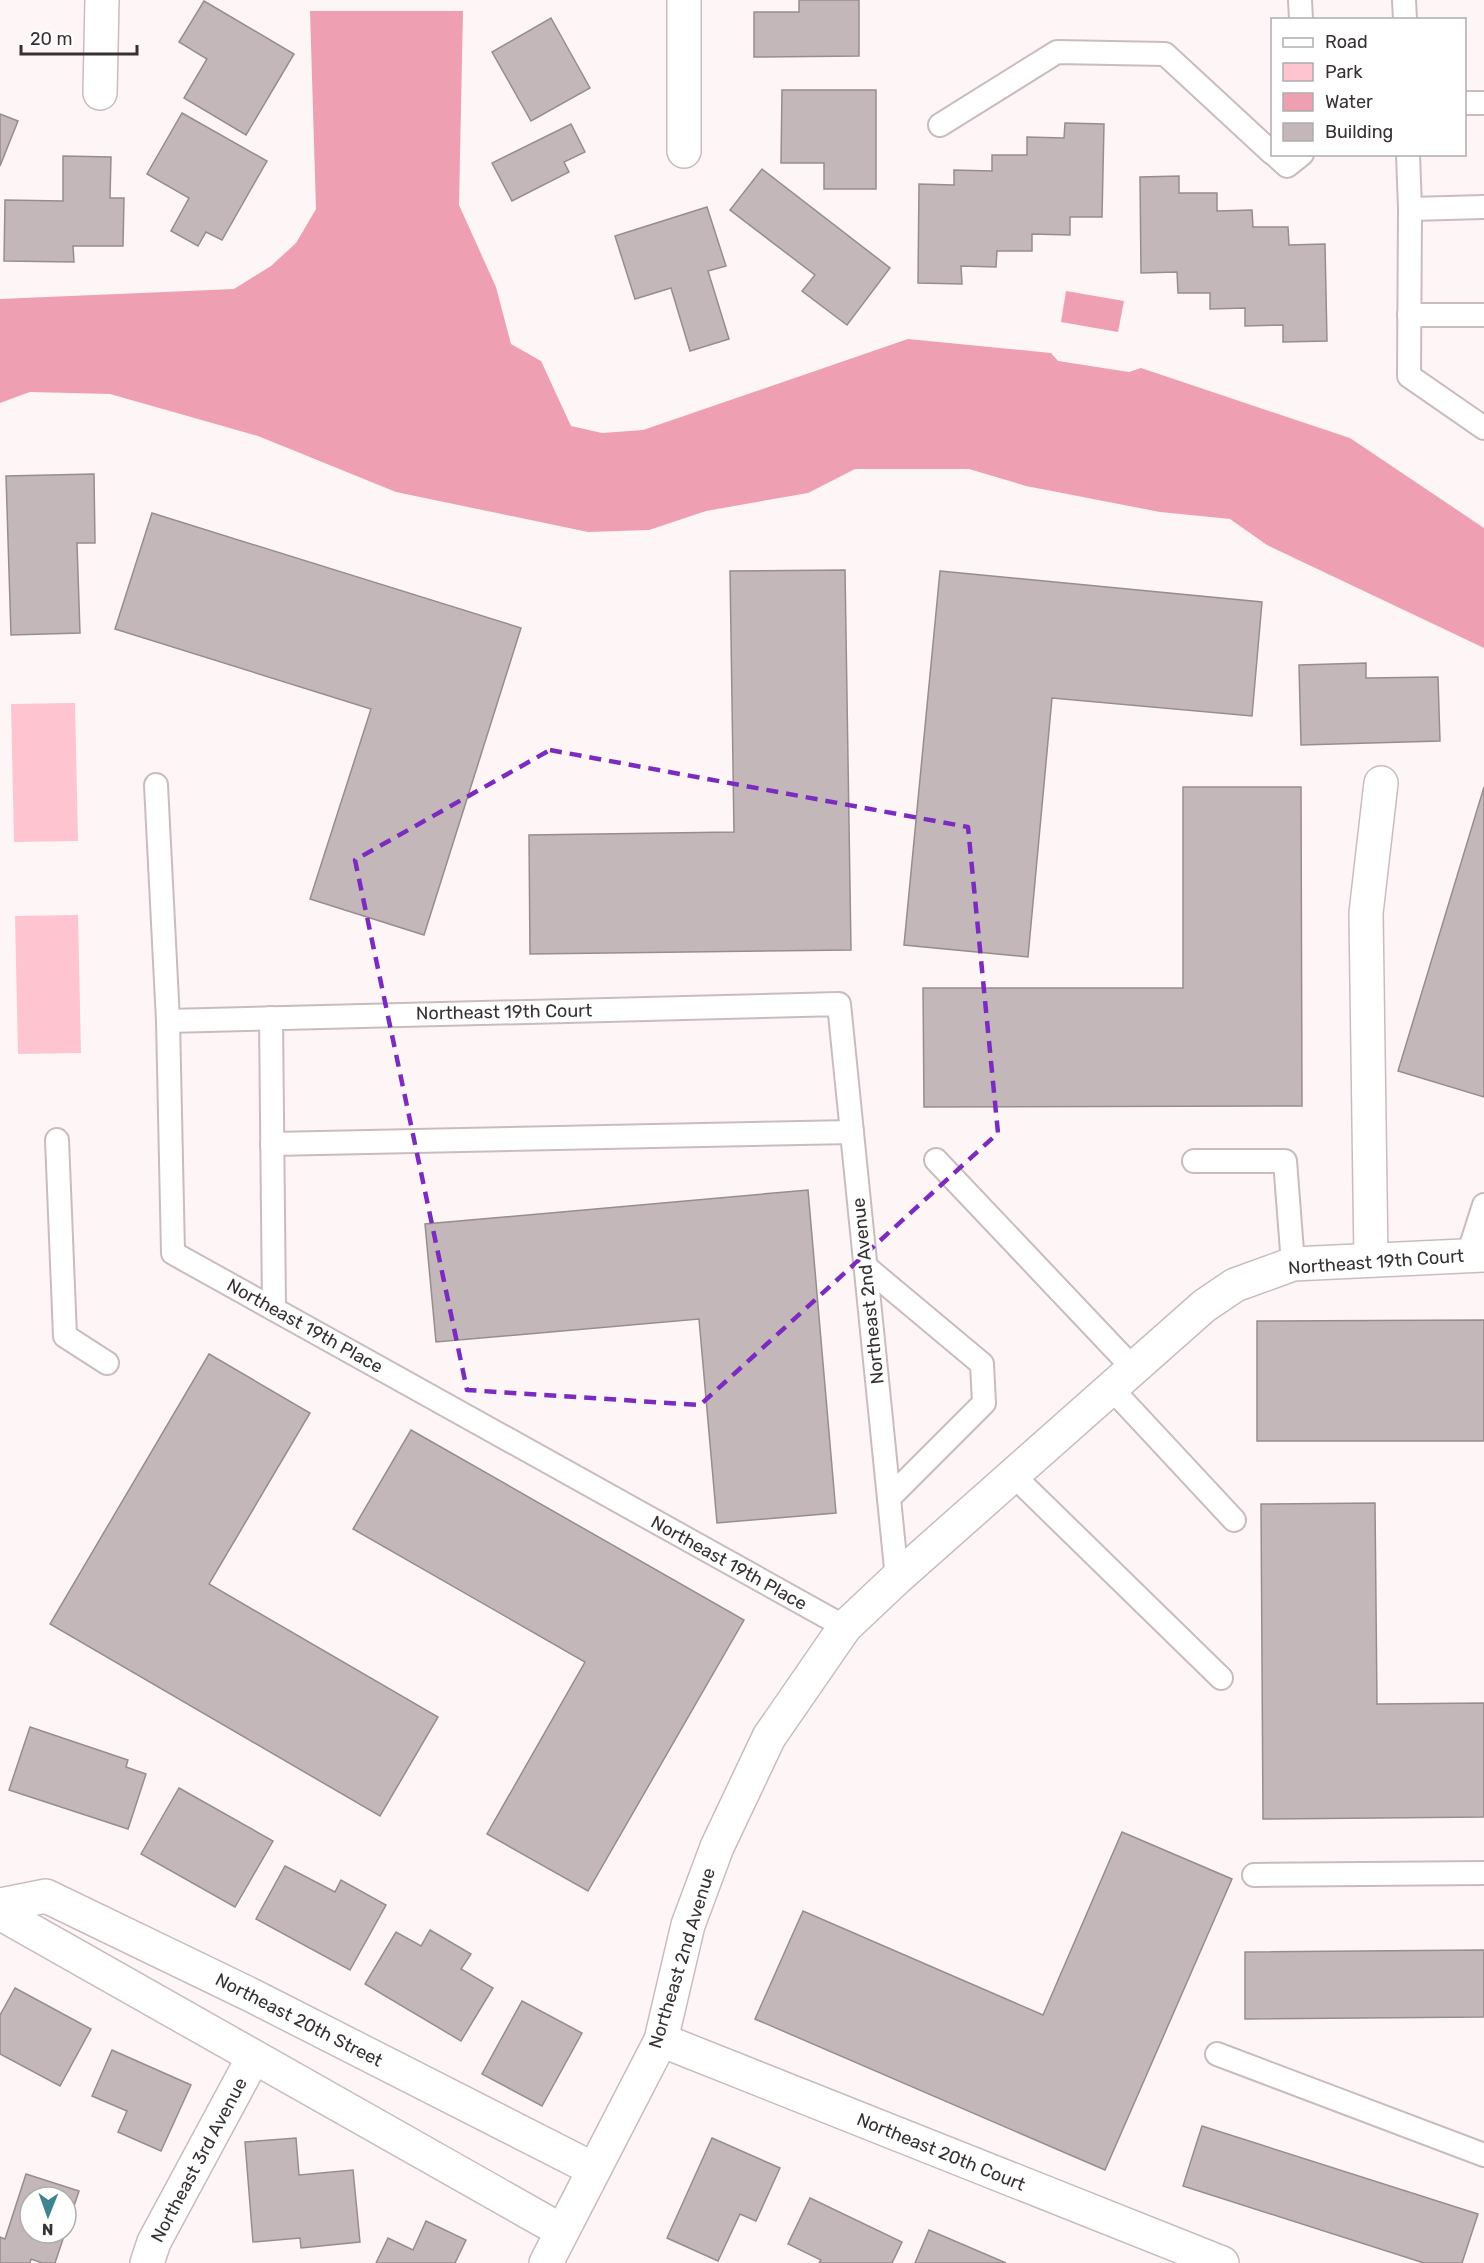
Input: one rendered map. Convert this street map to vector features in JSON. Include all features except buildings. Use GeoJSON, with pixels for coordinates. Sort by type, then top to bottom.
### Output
{"type":"FeatureCollection","features":[{"type":"Feature","properties":{"kind":"street"},"geometry":{"type":"LineString","coordinates":[[100,93],[102,0]]}},
{"type":"Feature","properties":{"kind":"street"},"geometry":{"type":"LineString","coordinates":[[684,0],[684,151]]}},
{"type":"Feature","properties":{"kind":"street"},"geometry":{"type":"LineString","coordinates":[[1371,1260],[1366,912],[1381,783]]}},
{"type":"Feature","properties":{"kind":"street","name":"Northeast 19th Court"},"geometry":{"type":"LineString","coordinates":[[1235,1285],[1293,1264],[1476,1255]]}},
{"type":"Feature","properties":{"kind":"street","name":"Northeast 2nd Avenue"},"geometry":{"type":"LineString","coordinates":[[546,2263],[661,2040],[688,1925],[717,1847],[769,1737],[845,1627],[897,1578],[1204,1306],[1235,1285]]}},
{"type":"Feature","properties":{"kind":"street","name":"Northeast 20th Street"},"geometry":{"type":"LineString","coordinates":[[0,1905],[46,1896],[253,1996],[593,2169]]}},
{"type":"Feature","properties":{"kind":"street"},"geometry":{"type":"LineString","coordinates":[[0,1913],[561,2231]]}},
{"type":"Feature","properties":{"kind":"street","name":"Northeast 20th Court"},"geometry":{"type":"LineString","coordinates":[[661,2040],[1222,2263]]}},
{"type":"Feature","properties":{"kind":"street","name":"Northeast 3rd Avenue"},"geometry":{"type":"LineString","coordinates":[[147,2263],[154,2242],[253,2058]]}},
{"type":"Feature","properties":{"kind":"lane"},"geometry":{"type":"LineString","coordinates":[[1300,0],[1300,18]]}},
{"type":"Feature","properties":{"kind":"lane"},"geometry":{"type":"LineString","coordinates":[[1404,0],[1405,18]]}},
{"type":"Feature","properties":{"kind":"lane"},"geometry":{"type":"LineString","coordinates":[[940,125],[1057,52],[1165,54],[1271,152]]}},
{"type":"Feature","properties":{"kind":"lane"},"geometry":{"type":"LineString","coordinates":[[1466,103],[1484,103]]}},
{"type":"Feature","properties":{"kind":"lane"},"geometry":{"type":"LineString","coordinates":[[1275,156],[1287,166],[1300,156]]}},
{"type":"Feature","properties":{"kind":"lane"},"geometry":{"type":"LineString","coordinates":[[1408,156],[1409,376],[1484,428]]}},
{"type":"Feature","properties":{"kind":"lane"},"geometry":{"type":"LineString","coordinates":[[1410,209],[1484,207]]}},
{"type":"Feature","properties":{"kind":"lane"},"geometry":{"type":"LineString","coordinates":[[1409,315],[1484,315]]}},
{"type":"Feature","properties":{"kind":"lane","name":"Northeast 19th Place"},"geometry":{"type":"LineString","coordinates":[[156,785],[168,1021],[173,1253],[845,1627]]}},
{"type":"Feature","properties":{"kind":"lane","name":"Northeast 19th Court"},"geometry":{"type":"LineString","coordinates":[[168,1021],[840,1004]]}},
{"type":"Feature","properties":{"kind":"lane","name":"Northeast 2nd Avenue"},"geometry":{"type":"LineString","coordinates":[[840,1004],[897,1578]]}},
{"type":"Feature","properties":{"kind":"lane"},"geometry":{"type":"LineString","coordinates":[[271,1018],[274,1309]]}},
{"type":"Feature","properties":{"kind":"lane"},"geometry":{"type":"LineString","coordinates":[[272,1144],[852,1132]]}},
{"type":"Feature","properties":{"kind":"lane"},"geometry":{"type":"LineString","coordinates":[[57,1140],[65,1336],[107,1363]]}},
{"type":"Feature","properties":{"kind":"lane"},"geometry":{"type":"LineString","coordinates":[[936,1160],[1122,1378],[1234,1520]]}},
{"type":"Feature","properties":{"kind":"lane"},"geometry":{"type":"LineString","coordinates":[[1194,1161],[1285,1161],[1293,1264]]}},
{"type":"Feature","properties":{"kind":"lane"},"geometry":{"type":"LineString","coordinates":[[1476,1255],[1484,1205]]}},
{"type":"Feature","properties":{"kind":"lane"},"geometry":{"type":"LineString","coordinates":[[866,1267],[982,1364],[984,1403],[888,1498]]}},
{"type":"Feature","properties":{"kind":"lane"},"geometry":{"type":"LineString","coordinates":[[1013,1475],[1221,1678]]}},
{"type":"Feature","properties":{"kind":"lane"},"geometry":{"type":"LineString","coordinates":[[1254,1875],[1484,1873]]}},
{"type":"Feature","properties":{"kind":"lane"},"geometry":{"type":"LineString","coordinates":[[1217,2054],[1484,2155]]}},
{"type":"Feature","properties":{"kind":"highlighted area"},"geometry":{"type":"Polygon","coordinates":[[[550,750],[968,827],[998,1133],[700,1405],[467,1390],[355,860],[550,750]]]}},
{"type":"Feature","properties":{"kind":"green space"},"geometry":{"type":"Polygon","coordinates":[[[75,703],[78,841],[14,842],[11,704],[75,703]]]}},
{"type":"Feature","properties":{"kind":"green space"},"geometry":{"type":"Polygon","coordinates":[[[78,915],[81,1053],[18,1054],[15,916],[78,915]]]}},
{"type":"Feature","properties":{"kind":"water"},"geometry":{"type":"Polygon","coordinates":[[[310,11],[463,11],[459,205],[496,287],[511,344],[541,361],[571,426],[602,433],[643,430],[908,339],[1051,353],[1058,361],[1129,372],[1141,368],[1350,438],[1484,528],[1484,648],[1267,545],[1230,519],[1160,512],[1026,486],[969,469],[855,469],[808,493],[706,511],[649,530],[588,532],[396,492],[258,436],[110,394],[30,392],[0,403],[0,299],[234,289],[271,266],[296,243],[316,209],[310,11]]]}},
{"type":"Feature","properties":{"kind":"water"},"geometry":{"type":"Polygon","coordinates":[[[1066,291],[1124,301],[1118,332],[1061,322],[1066,291]]]}}]}
